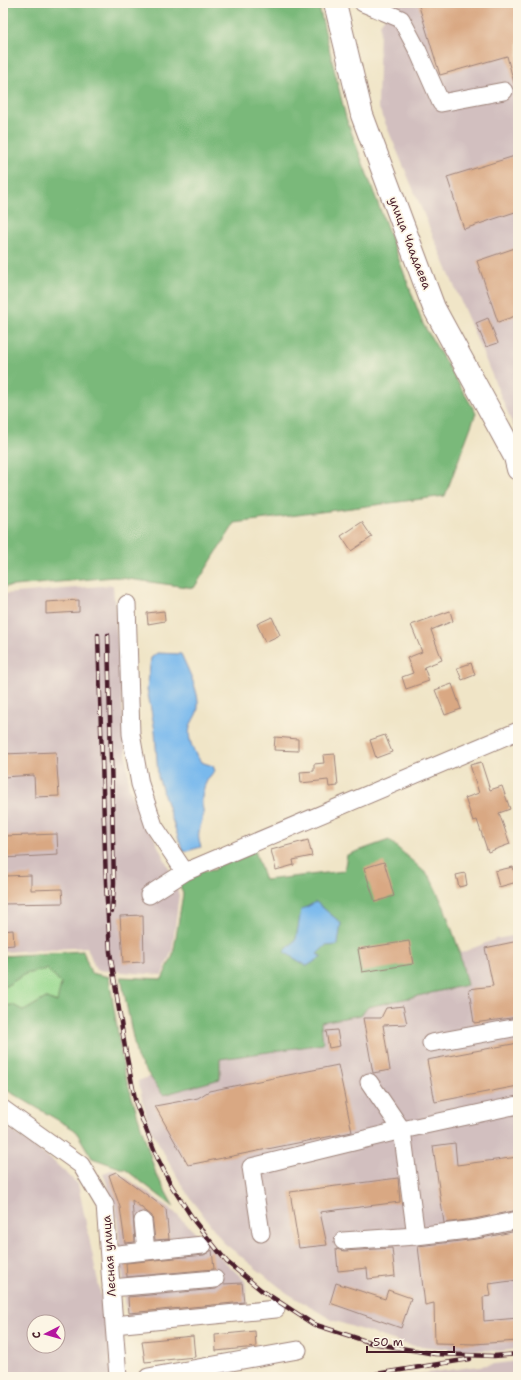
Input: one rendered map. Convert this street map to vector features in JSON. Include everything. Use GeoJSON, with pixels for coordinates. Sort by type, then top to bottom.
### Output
{"type":"FeatureCollection","features":[{"type":"Feature","properties":{"kind":"main road","name":"улица Чаадаева"},"geometry":{"type":"LineString","coordinates":[[341,4],[362,116],[434,308],[517,461]]}},
{"type":"Feature","properties":{"kind":"street"},"geometry":{"type":"LineString","coordinates":[[362,3],[401,19],[418,51],[441,103],[504,91]]}},
{"type":"Feature","properties":{"kind":"street"},"geometry":{"type":"LineString","coordinates":[[127,604],[131,734],[140,784],[154,826],[185,872]]}},
{"type":"Feature","properties":{"kind":"street"},"geometry":{"type":"LineString","coordinates":[[149,895],[185,872],[518,731]]}},
{"type":"Feature","properties":{"kind":"street"},"geometry":{"type":"LineString","coordinates":[[431,1043],[518,1027]]}},
{"type":"Feature","properties":{"kind":"street"},"geometry":{"type":"LineString","coordinates":[[369,1082],[402,1130],[416,1236]]}},
{"type":"Feature","properties":{"kind":"street"},"geometry":{"type":"LineString","coordinates":[[260,1233],[251,1167],[402,1130],[518,1105]]}},
{"type":"Feature","properties":{"kind":"street","name":"Лесная улица"},"geometry":{"type":"LineString","coordinates":[[3,1109],[81,1165],[105,1206],[118,1377]]}},
{"type":"Feature","properties":{"kind":"street"},"geometry":{"type":"LineString","coordinates":[[343,1241],[416,1236],[476,1229],[518,1220]]}},
{"type":"Feature","properties":{"kind":"street"},"geometry":{"type":"LineString","coordinates":[[143,1221],[146,1251]]}},
{"type":"Feature","properties":{"kind":"street"},"geometry":{"type":"LineString","coordinates":[[109,1255],[203,1245]]}},
{"type":"Feature","properties":{"kind":"street"},"geometry":{"type":"LineString","coordinates":[[111,1288],[215,1279]]}},
{"type":"Feature","properties":{"kind":"street"},"geometry":{"type":"LineString","coordinates":[[114,1325],[276,1308]]}},
{"type":"Feature","properties":{"kind":"street"},"geometry":{"type":"LineString","coordinates":[[148,1377],[298,1350]]}},
{"type":"Feature","properties":{"kind":"shaded area"},"geometry":{"type":"Polygon","coordinates":[[[395,3],[518,3],[518,432],[516,432],[378,106],[380,24],[395,3]]]}},
{"type":"Feature","properties":{"kind":"shaded area"},"geometry":{"type":"Polygon","coordinates":[[[113,585],[129,788],[168,866],[179,894],[172,951],[162,975],[96,970],[87,947],[3,952],[3,594],[113,585]]]}},
{"type":"Feature","properties":{"kind":"shaded area"},"geometry":{"type":"Polygon","coordinates":[[[518,935],[518,1349],[501,1351],[408,1345],[332,1320],[287,1293],[224,1243],[184,1189],[149,1126],[138,1081],[496,939],[518,935]]]}},
{"type":"Feature","properties":{"kind":"shaded area"},"geometry":{"type":"Polygon","coordinates":[[[3,1124],[52,1160],[78,1184],[108,1331],[111,1377],[3,1377],[3,1124]]]}},
{"type":"Feature","properties":{"kind":"shaded area"},"geometry":{"type":"Polygon","coordinates":[[[114,1169],[171,1209],[245,1281],[249,1314],[128,1327],[116,1209],[103,1173],[114,1169]]]}},
{"type":"Feature","properties":{"kind":"shaded area"},"geometry":{"type":"Polygon","coordinates":[[[518,1361],[518,1377],[397,1377],[494,1364],[518,1361]]]}},
{"type":"Feature","properties":{"kind":"green space"},"geometry":{"type":"Polygon","coordinates":[[[3,3],[318,3],[346,118],[423,324],[476,413],[445,496],[235,523],[194,588],[114,577],[3,587],[3,3]]]}},
{"type":"Feature","properties":{"kind":"green space"},"geometry":{"type":"Polygon","coordinates":[[[389,840],[430,877],[444,907],[458,947],[467,985],[368,1007],[361,1015],[321,1022],[323,1044],[220,1059],[220,1079],[163,1095],[137,1058],[121,977],[162,979],[173,955],[183,894],[178,880],[195,871],[215,870],[220,861],[254,848],[265,880],[344,871],[347,855],[389,840]],[[316,903],[296,939],[285,952],[321,956],[317,954],[325,946],[341,923],[316,903]]]}},
{"type":"Feature","properties":{"kind":"green space"},"geometry":{"type":"Polygon","coordinates":[[[83,951],[91,973],[109,977],[124,1072],[156,1174],[174,1207],[126,1170],[92,1158],[75,1130],[3,1088],[3,1006],[13,1005],[24,1011],[46,998],[57,1002],[61,984],[47,969],[25,974],[3,988],[3,956],[83,951]]]}},
{"type":"Feature","properties":{"kind":"green space"},"geometry":{"type":"Polygon","coordinates":[[[48,969],[61,984],[58,1002],[46,998],[24,1011],[13,1005],[3,1006],[3,988],[25,974],[48,969]]]}},
{"type":"Feature","properties":{"kind":"water"},"geometry":{"type":"Polygon","coordinates":[[[157,653],[181,654],[192,680],[198,701],[197,712],[189,732],[190,741],[201,762],[213,766],[215,771],[209,777],[202,795],[203,813],[199,833],[199,842],[201,847],[183,852],[158,777],[155,731],[147,689],[151,658],[157,653]]]}},
{"type":"Feature","properties":{"kind":"water"},"geometry":{"type":"Polygon","coordinates":[[[316,902],[341,923],[338,945],[325,946],[317,954],[322,957],[307,966],[284,952],[296,939],[301,910],[316,902]]]}},
{"type":"Feature","properties":{"kind":"building"},"geometry":{"type":"Polygon","coordinates":[[[418,3],[518,3],[518,87],[515,87],[507,56],[440,75],[418,3]]]}},
{"type":"Feature","properties":{"kind":"building"},"geometry":{"type":"Polygon","coordinates":[[[518,155],[518,211],[464,229],[447,177],[518,155]]]}},
{"type":"Feature","properties":{"kind":"building"},"geometry":{"type":"Polygon","coordinates":[[[518,247],[518,315],[498,322],[477,261],[518,247]]]}},
{"type":"Feature","properties":{"kind":"building"},"geometry":{"type":"Polygon","coordinates":[[[488,318],[498,343],[486,347],[476,323],[488,318]]]}},
{"type":"Feature","properties":{"kind":"building"},"geometry":{"type":"Polygon","coordinates":[[[362,522],[372,537],[351,551],[341,536],[362,522]]]}},
{"type":"Feature","properties":{"kind":"building"},"geometry":{"type":"Polygon","coordinates":[[[79,600],[79,612],[46,614],[46,602],[79,600]]]}},
{"type":"Feature","properties":{"kind":"building"},"geometry":{"type":"Polygon","coordinates":[[[164,611],[165,621],[148,624],[147,613],[164,611]]]}},
{"type":"Feature","properties":{"kind":"building"},"geometry":{"type":"Polygon","coordinates":[[[450,611],[453,621],[431,630],[442,660],[424,667],[429,681],[406,689],[402,677],[413,673],[407,658],[422,652],[411,625],[450,611]]]}},
{"type":"Feature","properties":{"kind":"building"},"geometry":{"type":"Polygon","coordinates":[[[272,617],[280,635],[265,642],[257,624],[272,617]]]}},
{"type":"Feature","properties":{"kind":"building"},"geometry":{"type":"Polygon","coordinates":[[[471,663],[475,675],[462,680],[457,668],[471,663]]]}},
{"type":"Feature","properties":{"kind":"building"},"geometry":{"type":"Polygon","coordinates":[[[452,684],[461,709],[445,715],[435,690],[452,684]]]}},
{"type":"Feature","properties":{"kind":"building"},"geometry":{"type":"Polygon","coordinates":[[[385,735],[392,752],[376,758],[370,740],[385,735]]]}},
{"type":"Feature","properties":{"kind":"building"},"geometry":{"type":"Polygon","coordinates":[[[275,737],[298,739],[298,751],[274,750],[275,737]]]}},
{"type":"Feature","properties":{"kind":"building"},"geometry":{"type":"Polygon","coordinates":[[[56,752],[59,796],[35,797],[34,775],[3,777],[3,754],[56,752]]]}},
{"type":"Feature","properties":{"kind":"building"},"geometry":{"type":"Polygon","coordinates":[[[335,754],[338,786],[329,787],[328,780],[301,783],[300,772],[314,771],[314,764],[324,763],[323,755],[335,754]]]}},
{"type":"Feature","properties":{"kind":"building"},"geometry":{"type":"Polygon","coordinates":[[[481,762],[490,790],[502,786],[510,809],[499,813],[510,844],[488,852],[477,820],[473,821],[465,798],[479,793],[470,765],[481,762]]]}},
{"type":"Feature","properties":{"kind":"building"},"geometry":{"type":"Polygon","coordinates":[[[57,834],[58,855],[3,858],[3,836],[57,834]]]}},
{"type":"Feature","properties":{"kind":"building"},"geometry":{"type":"Polygon","coordinates":[[[308,840],[312,856],[293,860],[294,865],[276,870],[271,850],[308,840]]]}},
{"type":"Feature","properties":{"kind":"building"},"geometry":{"type":"Polygon","coordinates":[[[384,862],[394,896],[375,902],[364,868],[384,862]]]}},
{"type":"Feature","properties":{"kind":"building"},"geometry":{"type":"Polygon","coordinates":[[[513,867],[517,882],[499,887],[495,871],[513,867]]]}},
{"type":"Feature","properties":{"kind":"building"},"geometry":{"type":"Polygon","coordinates":[[[465,873],[467,885],[459,887],[456,875],[465,873]]]}},
{"type":"Feature","properties":{"kind":"building"},"geometry":{"type":"Polygon","coordinates":[[[31,875],[31,890],[62,889],[63,903],[3,904],[5,876],[31,875]]]}},
{"type":"Feature","properties":{"kind":"building"},"geometry":{"type":"Polygon","coordinates":[[[143,915],[144,962],[123,963],[120,916],[143,915]]]}},
{"type":"Feature","properties":{"kind":"building"},"geometry":{"type":"Polygon","coordinates":[[[13,930],[14,945],[3,946],[3,931],[13,930]]]}},
{"type":"Feature","properties":{"kind":"building"},"geometry":{"type":"Polygon","coordinates":[[[409,941],[413,964],[362,972],[358,949],[409,941]]]}},
{"type":"Feature","properties":{"kind":"building"},"geometry":{"type":"Polygon","coordinates":[[[518,941],[518,1017],[474,1023],[469,989],[493,986],[485,948],[518,941]]]}},
{"type":"Feature","properties":{"kind":"building"},"geometry":{"type":"Polygon","coordinates":[[[403,1006],[407,1024],[383,1025],[390,1070],[373,1073],[363,1018],[381,1018],[386,1008],[403,1006]]]}},
{"type":"Feature","properties":{"kind":"building"},"geometry":{"type":"Polygon","coordinates":[[[337,1030],[340,1046],[329,1048],[326,1031],[337,1030]]]}},
{"type":"Feature","properties":{"kind":"building"},"geometry":{"type":"Polygon","coordinates":[[[518,1043],[518,1086],[435,1102],[427,1060],[518,1043]]]}},
{"type":"Feature","properties":{"kind":"building"},"geometry":{"type":"Polygon","coordinates":[[[338,1065],[352,1132],[188,1165],[155,1106],[198,1098],[209,1091],[338,1065]]]}},
{"type":"Feature","properties":{"kind":"building"},"geometry":{"type":"Polygon","coordinates":[[[455,1143],[457,1165],[518,1157],[518,1210],[474,1219],[444,1223],[433,1146],[455,1143]]]}},
{"type":"Feature","properties":{"kind":"building"},"geometry":{"type":"Polygon","coordinates":[[[116,1172],[166,1209],[169,1239],[155,1240],[152,1216],[132,1200],[135,1242],[125,1243],[120,1207],[109,1175],[116,1172]]]}},
{"type":"Feature","properties":{"kind":"building"},"geometry":{"type":"Polygon","coordinates":[[[398,1178],[400,1202],[320,1212],[327,1245],[299,1248],[290,1192],[398,1178]]]}},
{"type":"Feature","properties":{"kind":"building"},"geometry":{"type":"Polygon","coordinates":[[[517,1231],[518,1280],[489,1284],[491,1296],[483,1297],[484,1321],[518,1318],[518,1341],[474,1344],[435,1343],[434,1303],[425,1305],[418,1246],[477,1239],[517,1231]]]}},
{"type":"Feature","properties":{"kind":"building"},"geometry":{"type":"Polygon","coordinates":[[[392,1248],[395,1276],[368,1279],[367,1268],[338,1271],[336,1249],[344,1251],[392,1248]]]}},
{"type":"Feature","properties":{"kind":"building"},"geometry":{"type":"Polygon","coordinates":[[[212,1250],[214,1269],[127,1277],[126,1263],[204,1255],[212,1250]]]}},
{"type":"Feature","properties":{"kind":"building"},"geometry":{"type":"Polygon","coordinates":[[[242,1283],[244,1302],[129,1313],[128,1297],[216,1289],[223,1284],[242,1283]]]}},
{"type":"Feature","properties":{"kind":"building"},"geometry":{"type":"Polygon","coordinates":[[[336,1283],[385,1299],[388,1290],[411,1298],[401,1328],[330,1303],[336,1283]]]}},
{"type":"Feature","properties":{"kind":"building"},"geometry":{"type":"Polygon","coordinates":[[[255,1331],[256,1347],[216,1351],[215,1335],[255,1331]]]}},
{"type":"Feature","properties":{"kind":"building"},"geometry":{"type":"Polygon","coordinates":[[[193,1336],[195,1357],[145,1362],[142,1341],[193,1336]]]}},
{"type":"Feature","properties":{"kind":"railway"},"geometry":{"type":"LineString","coordinates":[[98,635],[106,883],[110,952],[125,1048],[136,1104],[157,1157],[171,1185],[195,1222],[227,1262],[261,1290],[313,1324],[372,1343],[435,1354],[494,1356],[518,1354]]}},
{"type":"Feature","properties":{"kind":"railway"},"geometry":{"type":"LineString","coordinates":[[108,635],[114,883],[112,911]]}},
{"type":"Feature","properties":{"kind":"railway"},"geometry":{"type":"LineString","coordinates":[[371,1377],[376,1374],[470,1359]]}}]}
